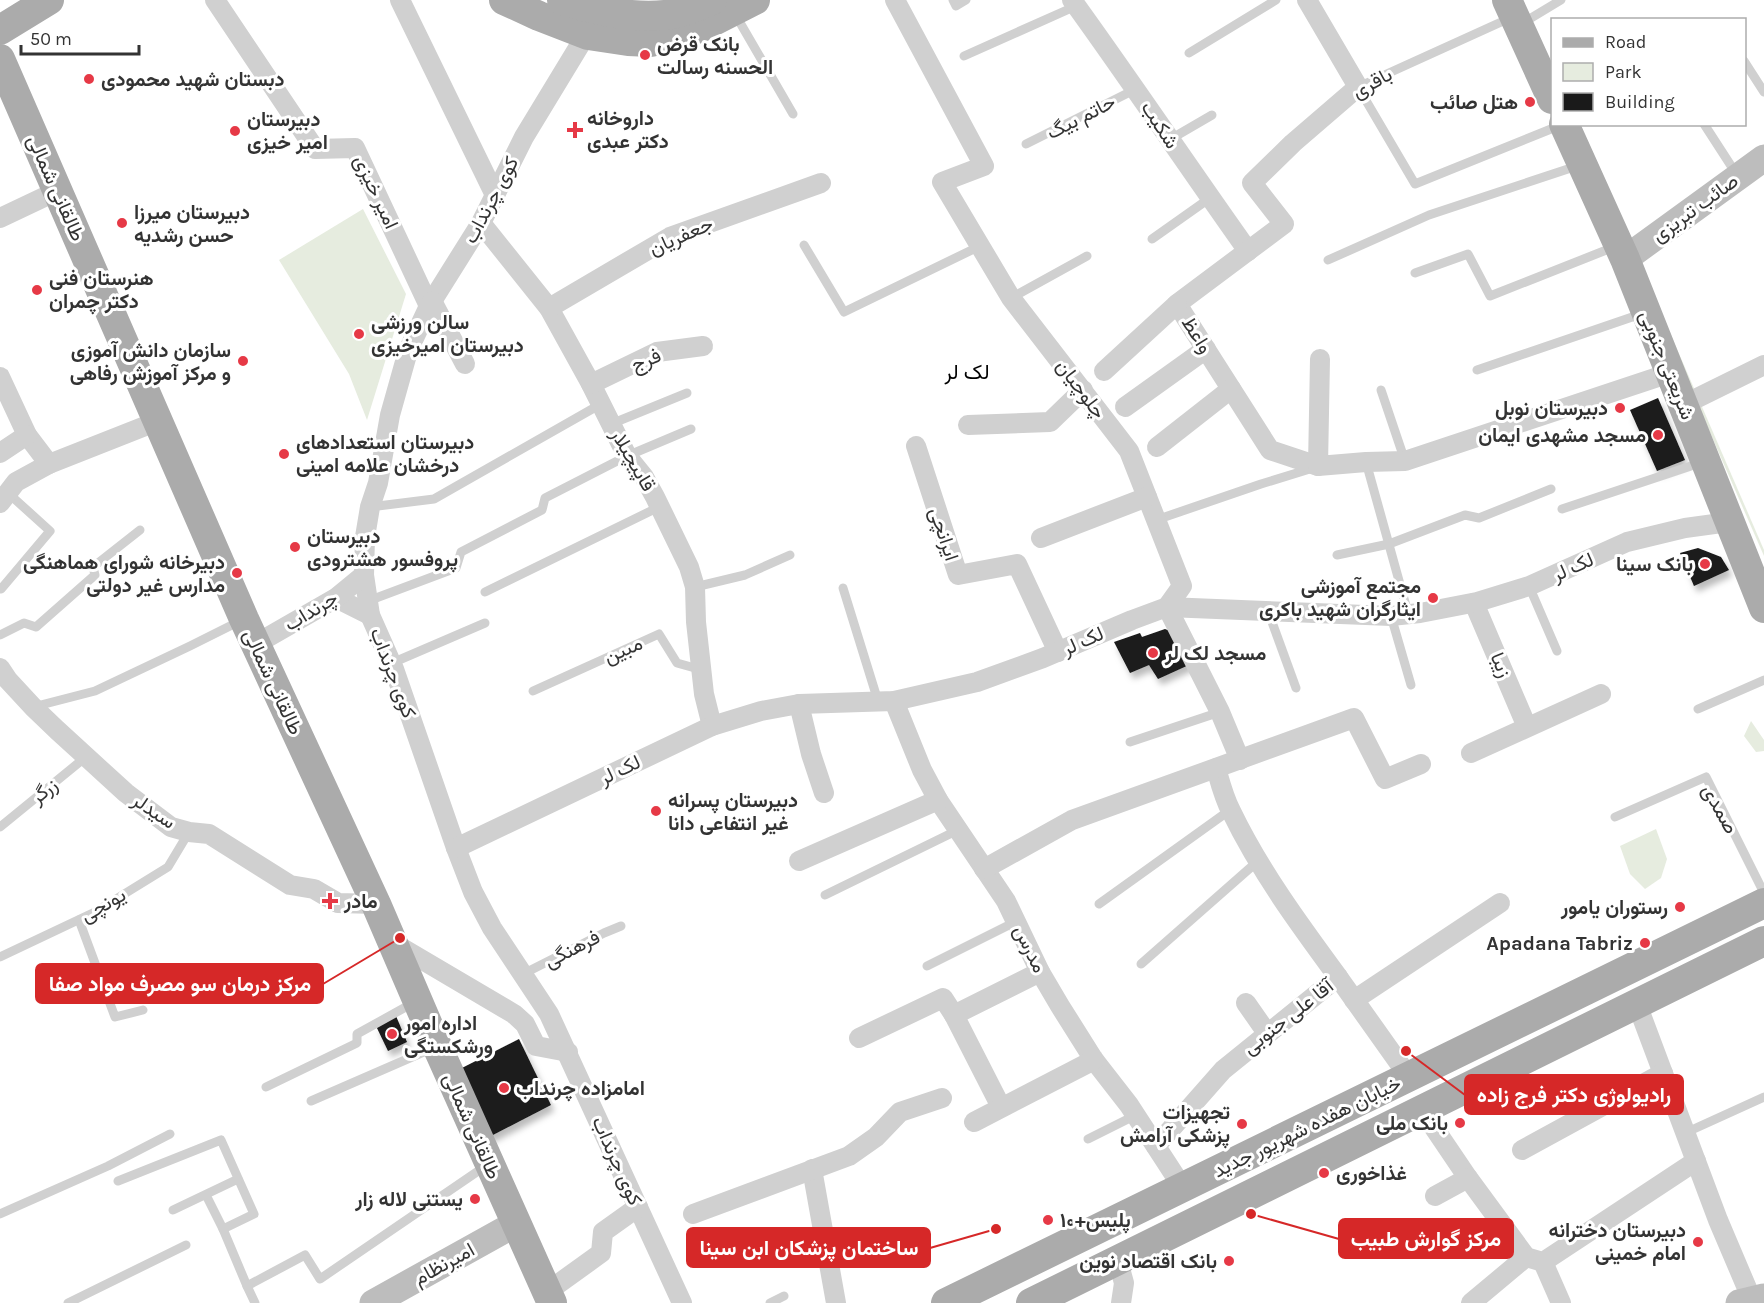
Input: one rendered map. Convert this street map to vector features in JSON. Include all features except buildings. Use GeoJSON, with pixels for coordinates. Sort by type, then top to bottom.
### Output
{"type":"FeatureCollection","features":[{"type":"Feature","properties":{"kind":"main road"},"geometry":{"type":"LineString","coordinates":[[0,30],[49,0]]}},
{"type":"Feature","properties":{"kind":"main road"},"geometry":{"type":"LineString","coordinates":[[504,0],[539,16],[656,16],[734,4]]}},
{"type":"Feature","properties":{"kind":"main road"},"geometry":{"type":"LineString","coordinates":[[562,0],[598,15]]}},
{"type":"Feature","properties":{"kind":"main road"},"geometry":{"type":"LineString","coordinates":[[1514,14],[1551,97]]}},
{"type":"Feature","properties":{"kind":"main road","name":"طالقانی شمالی"},"geometry":{"type":"LineString","coordinates":[[0,59],[250,631],[376,904],[550,1298]]}},
{"type":"Feature","properties":{"kind":"main road","name":"شریعتی جنوبی"},"geometry":{"type":"LineString","coordinates":[[1564,126],[1622,252],[1670,373],[1687,403],[1705,462],[1730,510],[1764,608]]}},
{"type":"Feature","properties":{"kind":"main road","name":"صائب تبریزی"},"geometry":{"type":"LineString","coordinates":[[1622,252],[1764,158]]}},
{"type":"Feature","properties":{"kind":"main road","name":"خیابان هفده شهریور جدید"},"geometry":{"type":"LineString","coordinates":[[946,1303],[1764,903]]}},
{"type":"Feature","properties":{"kind":"main road","name":"خیابان هفده شهریور جدید"},"geometry":{"type":"LineString","coordinates":[[1031,1303],[1764,941]]}},
{"type":"Feature","properties":{"kind":"main road","name":"امیرنظام"},"geometry":{"type":"LineString","coordinates":[[373,1303],[516,1224]]}},
{"type":"Feature","properties":{"kind":"street","name":"امیر خیزی"},"geometry":{"type":"LineString","coordinates":[[215,0],[315,149],[356,148],[430,304]]}},
{"type":"Feature","properties":{"kind":"street"},"geometry":{"type":"LineString","coordinates":[[400,0],[495,195]]}},
{"type":"Feature","properties":{"kind":"street"},"geometry":{"type":"LineString","coordinates":[[598,15],[627,0]]}},
{"type":"Feature","properties":{"kind":"street","name":"چلوچیان"},"geometry":{"type":"LineString","coordinates":[[895,0],[984,166],[942,182],[1011,298],[1129,451],[1182,586],[1167,607]]}},
{"type":"Feature","properties":{"kind":"street"},"geometry":{"type":"LineString","coordinates":[[1307,0],[1358,87]]}},
{"type":"Feature","properties":{"kind":"street","name":"شکیب"},"geometry":{"type":"LineString","coordinates":[[1074,3],[1248,251]]}},
{"type":"Feature","properties":{"kind":"street","name":"کوی چرنداب"},"geometry":{"type":"LineString","coordinates":[[598,15],[524,137],[481,223],[430,304],[408,351],[390,415],[378,483],[370,507],[365,537],[364,575],[369,608],[392,663],[473,892],[492,928],[549,1014],[568,1052],[638,1207],[675,1301]]}},
{"type":"Feature","properties":{"kind":"street","name":"باقری"},"geometry":{"type":"LineString","coordinates":[[1252,183],[1293,142],[1358,87]]}},
{"type":"Feature","properties":{"kind":"street","name":"جعفریان"},"geometry":{"type":"LineString","coordinates":[[549,308],[670,237],[821,183]]}},
{"type":"Feature","properties":{"kind":"street","name":"واعظ"},"geometry":{"type":"LineString","coordinates":[[1252,183],[1284,224],[1178,304],[1270,450],[1318,466],[1405,461],[1670,373]]}},
{"type":"Feature","properties":{"kind":"street"},"geometry":{"type":"LineString","coordinates":[[0,218],[57,191]]}},
{"type":"Feature","properties":{"kind":"street","name":"قاپیچیلار"},"geometry":{"type":"LineString","coordinates":[[481,223],[549,308],[627,456],[644,477],[689,567],[695,587],[696,622],[704,694],[712,726]]}},
{"type":"Feature","properties":{"kind":"street"},"geometry":{"type":"LineString","coordinates":[[430,304],[465,364]]}},
{"type":"Feature","properties":{"kind":"street"},"geometry":{"type":"LineString","coordinates":[[1104,371],[1178,304]]}},
{"type":"Feature","properties":{"kind":"street","name":"فرج"},"geometry":{"type":"LineString","coordinates":[[591,384],[657,352],[703,346]]}},
{"type":"Feature","properties":{"kind":"street"},"geometry":{"type":"LineString","coordinates":[[1125,407],[1206,349]]}},
{"type":"Feature","properties":{"kind":"street"},"geometry":{"type":"LineString","coordinates":[[1318,466],[1320,359]]}},
{"type":"Feature","properties":{"kind":"street"},"geometry":{"type":"LineString","coordinates":[[1687,403],[1764,365]]}},
{"type":"Feature","properties":{"kind":"street"},"geometry":{"type":"LineString","coordinates":[[0,377],[27,435],[49,464]]}},
{"type":"Feature","properties":{"kind":"street"},"geometry":{"type":"LineString","coordinates":[[1157,447],[1231,389]]}},
{"type":"Feature","properties":{"kind":"street"},"geometry":{"type":"LineString","coordinates":[[968,425],[1050,422],[1083,390]]}},
{"type":"Feature","properties":{"kind":"street"},"geometry":{"type":"LineString","coordinates":[[4,498],[16,483],[49,464],[158,422]]}},
{"type":"Feature","properties":{"kind":"street"},"geometry":{"type":"LineString","coordinates":[[0,453],[27,435]]}},
{"type":"Feature","properties":{"kind":"street","name":"ایرانچی"},"geometry":{"type":"LineString","coordinates":[[916,446],[958,575],[1017,564],[1058,652]]}},
{"type":"Feature","properties":{"kind":"street"},"geometry":{"type":"LineString","coordinates":[[1041,538],[1147,497]]}},
{"type":"Feature","properties":{"kind":"street","name":"لک لر"},"geometry":{"type":"LineString","coordinates":[[456,848],[712,726],[761,711],[799,704],[886,701],[977,682],[1058,652],[1167,607],[1399,615],[1474,603],[1529,586],[1627,542],[1685,528],[1730,510]]}},
{"type":"Feature","properties":{"kind":"street","name":"چرنداب"},"geometry":{"type":"LineString","coordinates":[[250,631],[336,597],[364,575]]}},
{"type":"Feature","properties":{"kind":"street"},"geometry":{"type":"LineString","coordinates":[[336,597],[369,608]]}},
{"type":"Feature","properties":{"kind":"street","name":"زیبا"},"geometry":{"type":"LineString","coordinates":[[1474,603],[1527,727]]}},
{"type":"Feature","properties":{"kind":"street"},"geometry":{"type":"LineString","coordinates":[[1167,607],[1220,712],[1240,760]]}},
{"type":"Feature","properties":{"kind":"street","name":"سیدلر"},"geometry":{"type":"LineString","coordinates":[[0,668],[33,707],[126,793],[171,826],[189,832],[209,834],[290,885],[314,889],[338,903],[376,904]]}},
{"type":"Feature","properties":{"kind":"street"},"geometry":{"type":"LineString","coordinates":[[1471,753],[1602,694]]}},
{"type":"Feature","properties":{"kind":"street","name":"مدرس"},"geometry":{"type":"LineString","coordinates":[[886,701],[938,800],[1006,901],[1040,972],[1094,1060],[1136,1115],[1183,1188]]}},
{"type":"Feature","properties":{"kind":"street"},"geometry":{"type":"LineString","coordinates":[[799,704],[811,754],[824,793]]}},
{"type":"Feature","properties":{"kind":"street"},"geometry":{"type":"LineString","coordinates":[[984,869],[1072,820],[1354,718],[1385,779],[1421,764]]}},
{"type":"Feature","properties":{"kind":"street"},"geometry":{"type":"LineString","coordinates":[[1215,768],[1230,810],[1258,861],[1291,914],[1338,977]]}},
{"type":"Feature","properties":{"kind":"street"},"geometry":{"type":"LineString","coordinates":[[799,861],[938,800]]}},
{"type":"Feature","properties":{"kind":"street"},"geometry":{"type":"LineString","coordinates":[[1354,1000],[1500,903]]}},
{"type":"Feature","properties":{"kind":"street"},"geometry":{"type":"LineString","coordinates":[[392,942],[514,1014],[525,1024],[536,1046],[568,1052]]}},
{"type":"Feature","properties":{"kind":"street"},"geometry":{"type":"LineString","coordinates":[[954,1015],[1040,972]]}},
{"type":"Feature","properties":{"kind":"street","name":"آقا علی جنوبی"},"geometry":{"type":"LineString","coordinates":[[1156,1146],[1223,1070],[1338,977],[1409,1077]]}},
{"type":"Feature","properties":{"kind":"street"},"geometry":{"type":"LineString","coordinates":[[859,1038],[943,998],[1001,1107]]}},
{"type":"Feature","properties":{"kind":"street"},"geometry":{"type":"LineString","coordinates":[[1246,1003],[1267,1034]]}},
{"type":"Feature","properties":{"kind":"street"},"geometry":{"type":"LineString","coordinates":[[1637,1004],[1718,1220],[1752,1300]]}},
{"type":"Feature","properties":{"kind":"street"},"geometry":{"type":"LineString","coordinates":[[974,1122],[1094,1060]]}},
{"type":"Feature","properties":{"kind":"street"},"geometry":{"type":"LineString","coordinates":[[1522,1150],[1663,1073]]}},
{"type":"Feature","properties":{"kind":"street"},"geometry":{"type":"LineString","coordinates":[[693,1214],[849,1156],[876,1137],[900,1112],[942,1098]]}},
{"type":"Feature","properties":{"kind":"street"},"geometry":{"type":"LineString","coordinates":[[1422,1110],[1468,1178],[1534,1260],[1561,1303]]}},
{"type":"Feature","properties":{"kind":"street"},"geometry":{"type":"LineString","coordinates":[[1471,1303],[1534,1260],[1696,1161]]}},
{"type":"Feature","properties":{"kind":"street"},"geometry":{"type":"LineString","coordinates":[[812,1169],[836,1303]]}},
{"type":"Feature","properties":{"kind":"street"},"geometry":{"type":"LineString","coordinates":[[1435,1196],[1468,1178]]}},
{"type":"Feature","properties":{"kind":"street"},"geometry":{"type":"LineString","coordinates":[[550,1298],[601,1253],[603,1232],[638,1207]]}},
{"type":"Feature","properties":{"kind":"street"},"geometry":{"type":"LineString","coordinates":[[1118,1261],[1124,1283],[1121,1303]]}},
{"type":"Feature","properties":{"kind":"lane"},"geometry":{"type":"LineString","coordinates":[[953,0],[956,6],[966,0]]}},
{"type":"Feature","properties":{"kind":"lane"},"geometry":{"type":"LineString","coordinates":[[1189,53],[1276,0]]}},
{"type":"Feature","properties":{"kind":"lane","name":"باقری"},"geometry":{"type":"LineString","coordinates":[[1358,87],[1514,14],[1561,0]]}},
{"type":"Feature","properties":{"kind":"lane"},"geometry":{"type":"LineString","coordinates":[[964,56],[1074,3]]}},
{"type":"Feature","properties":{"kind":"lane"},"geometry":{"type":"LineString","coordinates":[[734,4],[793,114]]}},
{"type":"Feature","properties":{"kind":"lane"},"geometry":{"type":"LineString","coordinates":[[1746,64],[1764,92]]}},
{"type":"Feature","properties":{"kind":"lane"},"geometry":{"type":"LineString","coordinates":[[1358,87],[1415,184],[1558,126]]}},
{"type":"Feature","properties":{"kind":"lane","name":"حاتم بیگ"},"geometry":{"type":"LineString","coordinates":[[1026,144],[1136,89]]}},
{"type":"Feature","properties":{"kind":"lane"},"geometry":{"type":"LineString","coordinates":[[1169,140],[1212,115]]}},
{"type":"Feature","properties":{"kind":"lane"},"geometry":{"type":"LineString","coordinates":[[1705,126],[1738,177]]}},
{"type":"Feature","properties":{"kind":"lane"},"geometry":{"type":"LineString","coordinates":[[1328,260],[1430,215],[1582,165]]}},
{"type":"Feature","properties":{"kind":"lane"},"geometry":{"type":"LineString","coordinates":[[1152,239],[1210,198]]}},
{"type":"Feature","properties":{"kind":"lane"},"geometry":{"type":"LineString","coordinates":[[804,245],[844,312],[980,246]]}},
{"type":"Feature","properties":{"kind":"lane"},"geometry":{"type":"LineString","coordinates":[[1415,273],[1468,254],[1490,296],[1622,252],[1635,272],[1730,510]]}},
{"type":"Feature","properties":{"kind":"lane"},"geometry":{"type":"LineString","coordinates":[[1011,298],[1087,256]]}},
{"type":"Feature","properties":{"kind":"lane"},"geometry":{"type":"LineString","coordinates":[[1477,370],[1646,312]]}},
{"type":"Feature","properties":{"kind":"lane"},"geometry":{"type":"LineString","coordinates":[[1381,390],[1405,461]]}},
{"type":"Feature","properties":{"kind":"lane"},"geometry":{"type":"LineString","coordinates":[[612,424],[687,393]]}},
{"type":"Feature","properties":{"kind":"lane"},"geometry":{"type":"LineString","coordinates":[[370,507],[434,499],[601,404]]}},
{"type":"Feature","properties":{"kind":"lane"},"geometry":{"type":"LineString","coordinates":[[369,608],[456,568],[461,552],[542,510],[546,498],[627,456],[691,429]]}},
{"type":"Feature","properties":{"kind":"lane"},"geometry":{"type":"LineString","coordinates":[[1366,462],[1389,544],[1411,685]]}},
{"type":"Feature","properties":{"kind":"lane"},"geometry":{"type":"LineString","coordinates":[[1562,509],[1705,462]]}},
{"type":"Feature","properties":{"kind":"lane"},"geometry":{"type":"LineString","coordinates":[[1156,520],[1318,466]]}},
{"type":"Feature","properties":{"kind":"lane"},"geometry":{"type":"LineString","coordinates":[[1337,555],[1389,544],[1465,515],[1479,518],[1551,489]]}},
{"type":"Feature","properties":{"kind":"lane"},"geometry":{"type":"LineString","coordinates":[[1,589],[50,531],[4,498]]}},
{"type":"Feature","properties":{"kind":"lane"},"geometry":{"type":"LineString","coordinates":[[485,592],[659,507]]}},
{"type":"Feature","properties":{"kind":"lane"},"geometry":{"type":"LineString","coordinates":[[0,635],[24,623],[36,627],[95,575],[93,567],[141,530]]}},
{"type":"Feature","properties":{"kind":"lane"},"geometry":{"type":"LineString","coordinates":[[695,587],[745,575],[790,555]]}},
{"type":"Feature","properties":{"kind":"lane"},"geometry":{"type":"LineString","coordinates":[[1529,586],[1557,651]]}},
{"type":"Feature","properties":{"kind":"lane"},"geometry":{"type":"LineString","coordinates":[[843,588],[886,701]]}},
{"type":"Feature","properties":{"kind":"lane"},"geometry":{"type":"LineString","coordinates":[[1268,611],[1296,688]]}},
{"type":"Feature","properties":{"kind":"lane"},"geometry":{"type":"LineString","coordinates":[[392,663],[485,623]]}},
{"type":"Feature","properties":{"kind":"lane"},"geometry":{"type":"LineString","coordinates":[[33,707],[95,691],[190,646],[250,631]]}},
{"type":"Feature","properties":{"kind":"lane","name":"مبین"},"geometry":{"type":"LineString","coordinates":[[533,691],[659,634],[677,663],[702,670]]}},
{"type":"Feature","properties":{"kind":"lane"},"geometry":{"type":"LineString","coordinates":[[1698,710],[1764,680]]}},
{"type":"Feature","properties":{"kind":"lane"},"geometry":{"type":"LineString","coordinates":[[1130,742],[1220,712]]}},
{"type":"Feature","properties":{"kind":"lane","name":"زرگر"},"geometry":{"type":"LineString","coordinates":[[0,827],[87,756]]}},
{"type":"Feature","properties":{"kind":"lane","name":"صمدی"},"geometry":{"type":"LineString","coordinates":[[1615,817],[1706,777],[1764,893]]}},
{"type":"Feature","properties":{"kind":"lane"},"geometry":{"type":"LineString","coordinates":[[1099,904],[1230,810]]}},
{"type":"Feature","properties":{"kind":"lane"},"geometry":{"type":"LineString","coordinates":[[825,895],[958,830]]}},
{"type":"Feature","properties":{"kind":"lane","name":"یونچی"},"geometry":{"type":"LineString","coordinates":[[0,957],[95,912],[168,867],[189,832]]}},
{"type":"Feature","properties":{"kind":"lane"},"geometry":{"type":"LineString","coordinates":[[1141,964],[1258,861]]}},
{"type":"Feature","properties":{"kind":"lane"},"geometry":{"type":"LineString","coordinates":[[79,920],[116,1017],[143,1010]]}},
{"type":"Feature","properties":{"kind":"lane"},"geometry":{"type":"LineString","coordinates":[[927,966],[1017,921]]}},
{"type":"Feature","properties":{"kind":"lane","name":"فرهنگی"},"geometry":{"type":"LineString","coordinates":[[523,974],[621,926]]}},
{"type":"Feature","properties":{"kind":"lane"},"geometry":{"type":"LineString","coordinates":[[266,1087],[357,1043],[357,1034],[417,1000]]}},
{"type":"Feature","properties":{"kind":"lane"},"geometry":{"type":"LineString","coordinates":[[311,1101],[437,1046]]}},
{"type":"Feature","properties":{"kind":"lane"},"geometry":{"type":"LineString","coordinates":[[1685,1133],[1764,1097]]}},
{"type":"Feature","properties":{"kind":"lane"},"geometry":{"type":"LineString","coordinates":[[1088,1139],[1136,1115]]}},
{"type":"Feature","properties":{"kind":"lane"},"geometry":{"type":"LineString","coordinates":[[0,1214],[108,1166],[170,1134]]}},
{"type":"Feature","properties":{"kind":"lane"},"geometry":{"type":"LineString","coordinates":[[118,1181],[221,1140],[254,1214],[223,1229]]}},
{"type":"Feature","properties":{"kind":"lane"},"geometry":{"type":"LineString","coordinates":[[247,1286],[305,1255],[320,1279],[489,1163]]}},
{"type":"Feature","properties":{"kind":"lane"},"geometry":{"type":"LineString","coordinates":[[173,1210],[238,1179]]}},
{"type":"Feature","properties":{"kind":"lane"},"geometry":{"type":"LineString","coordinates":[[206,1195],[255,1303]]}},
{"type":"Feature","properties":{"kind":"lane"},"geometry":{"type":"LineString","coordinates":[[68,1303],[186,1245]]}},
{"type":"Feature","properties":{"kind":"lane"},"geometry":{"type":"LineString","coordinates":[[770,1303],[784,1296]]}},
{"type":"Feature","properties":{"kind":"green space","name":"سالن ورزشی دبیرستان امیرخیزی"},"geometry":{"type":"Polygon","coordinates":[[[363,209],[406,294],[367,420],[349,374],[279,260],[363,209]]]}},
{"type":"Feature","properties":{"kind":"green space"},"geometry":{"type":"Polygon","coordinates":[[[1648,282],[1764,550],[1764,556],[1645,284],[1648,282]]]}},
{"type":"Feature","properties":{"kind":"green space"},"geometry":{"type":"Polygon","coordinates":[[[1751,721],[1764,740],[1764,751],[1756,752],[1744,736],[1751,721]]]}},
{"type":"Feature","properties":{"kind":"green space"},"geometry":{"type":"Polygon","coordinates":[[[1656,829],[1667,859],[1661,878],[1645,889],[1630,874],[1620,846],[1656,829]]]}},
{"type":"Feature","properties":{"kind":"place","name":"بانک قرض الحسنه رسالت"},"geometry":{"type":"Point","coordinates":[645,55]}},
{"type":"Feature","properties":{"kind":"place","name":"دبستان شهید محمودی"},"geometry":{"type":"Point","coordinates":[89,79]}},
{"type":"Feature","properties":{"kind":"place","name":"هتل صائب"},"geometry":{"type":"Point","coordinates":[1530,102]}},
{"type":"Feature","properties":{"kind":"place","name":"داروخانه دکتر عبدی"},"geometry":{"type":"Point","coordinates":[575,130]}},
{"type":"Feature","properties":{"kind":"place","name":"دبیرستان امیر خیزی"},"geometry":{"type":"Point","coordinates":[235,131]}},
{"type":"Feature","properties":{"kind":"place","name":"دبیرستان میرزا حسن رشدیه"},"geometry":{"type":"Point","coordinates":[122,223]}},
{"type":"Feature","properties":{"kind":"place","name":"هنرستان فنی دکتر چمران"},"geometry":{"type":"Point","coordinates":[37,290]}},
{"type":"Feature","properties":{"kind":"place","name":"سالن ورزشی دبیرستان امیرخیزی"},"geometry":{"type":"Point","coordinates":[359,334]}},
{"type":"Feature","properties":{"kind":"place","name":"سازمان دانش آموزی و مرکز آموزش رفاهی"},"geometry":{"type":"Point","coordinates":[243,361]}},
{"type":"Feature","properties":{"kind":"place","name":"دبیرستان نوبل"},"geometry":{"type":"Point","coordinates":[1620,408]}},
{"type":"Feature","properties":{"kind":"place","name":"مسجد مشهدی ایمان"},"geometry":{"type":"Point","coordinates":[1658,435]}},
{"type":"Feature","properties":{"kind":"place","name":"دبیرستان استعدادهای درخشان علامه امینی"},"geometry":{"type":"Point","coordinates":[284,454]}},
{"type":"Feature","properties":{"kind":"place","name":"دبیرستان پروفسور هشترودی"},"geometry":{"type":"Point","coordinates":[295,547]}},
{"type":"Feature","properties":{"kind":"place","name":"بانک سینا"},"geometry":{"type":"Point","coordinates":[1705,564]}},
{"type":"Feature","properties":{"kind":"place","name":"دبیرخانه شورای هماهنگی مدارس غیر دولتی"},"geometry":{"type":"Point","coordinates":[237,573]}},
{"type":"Feature","properties":{"kind":"place","name":"مجتمع آموزشی ایثارگران شهید باکری"},"geometry":{"type":"Point","coordinates":[1433,598]}},
{"type":"Feature","properties":{"kind":"place","name":"مسجد لک لر"},"geometry":{"type":"Point","coordinates":[1153,653]}},
{"type":"Feature","properties":{"kind":"place","name":"دبیرستان پسرانه غیر انتفاعی دانا"},"geometry":{"type":"Point","coordinates":[656,811]}},
{"type":"Feature","properties":{"kind":"place","name":"مادر"},"geometry":{"type":"Point","coordinates":[330,901]}},
{"type":"Feature","properties":{"kind":"place","name":"رستوران یامور"},"geometry":{"type":"Point","coordinates":[1680,907]}},
{"type":"Feature","properties":{"kind":"place","name":"مرکز درمان سو مصرف مواد صفا"},"geometry":{"type":"Point","coordinates":[400,938]}},
{"type":"Feature","properties":{"kind":"place","name":"Apadana Tabriz"},"geometry":{"type":"Point","coordinates":[1645,943]}},
{"type":"Feature","properties":{"kind":"place","name":"اداره امور ورشکستگی"},"geometry":{"type":"Point","coordinates":[392,1034]}},
{"type":"Feature","properties":{"kind":"place","name":"رادیولوژی دکتر فرج زاده"},"geometry":{"type":"Point","coordinates":[1406,1051]}},
{"type":"Feature","properties":{"kind":"place","name":"امامزاده چرنداب"},"geometry":{"type":"Point","coordinates":[504,1088]}},
{"type":"Feature","properties":{"kind":"place","name":"بانک ملی"},"geometry":{"type":"Point","coordinates":[1460,1123]}},
{"type":"Feature","properties":{"kind":"place","name":"تجهیزات پزشکی آرامش"},"geometry":{"type":"Point","coordinates":[1242,1124]}},
{"type":"Feature","properties":{"kind":"place","name":"غذاخوری"},"geometry":{"type":"Point","coordinates":[1324,1173]}},
{"type":"Feature","properties":{"kind":"place","name":"یستنی لاله زار"},"geometry":{"type":"Point","coordinates":[475,1199]}},
{"type":"Feature","properties":{"kind":"place","name":"مرکز گوارش طبیب"},"geometry":{"type":"Point","coordinates":[1251,1214]}},
{"type":"Feature","properties":{"kind":"place","name":"پلیس+۱۰"},"geometry":{"type":"Point","coordinates":[1048,1220]}},
{"type":"Feature","properties":{"kind":"place","name":"ساختمان پزشکان ابن سینا"},"geometry":{"type":"Point","coordinates":[996,1229]}},
{"type":"Feature","properties":{"kind":"place","name":"دبیرستان دخترانه امام خمینی"},"geometry":{"type":"Point","coordinates":[1698,1242]}},
{"type":"Feature","properties":{"kind":"place","name":"بانک اقتصاد نوین"},"geometry":{"type":"Point","coordinates":[1229,1261]}},
{"type":"Feature","properties":{"kind":"district","name":"لک لر"},"geometry":{"type":"Point","coordinates":[967,372]}}]}
